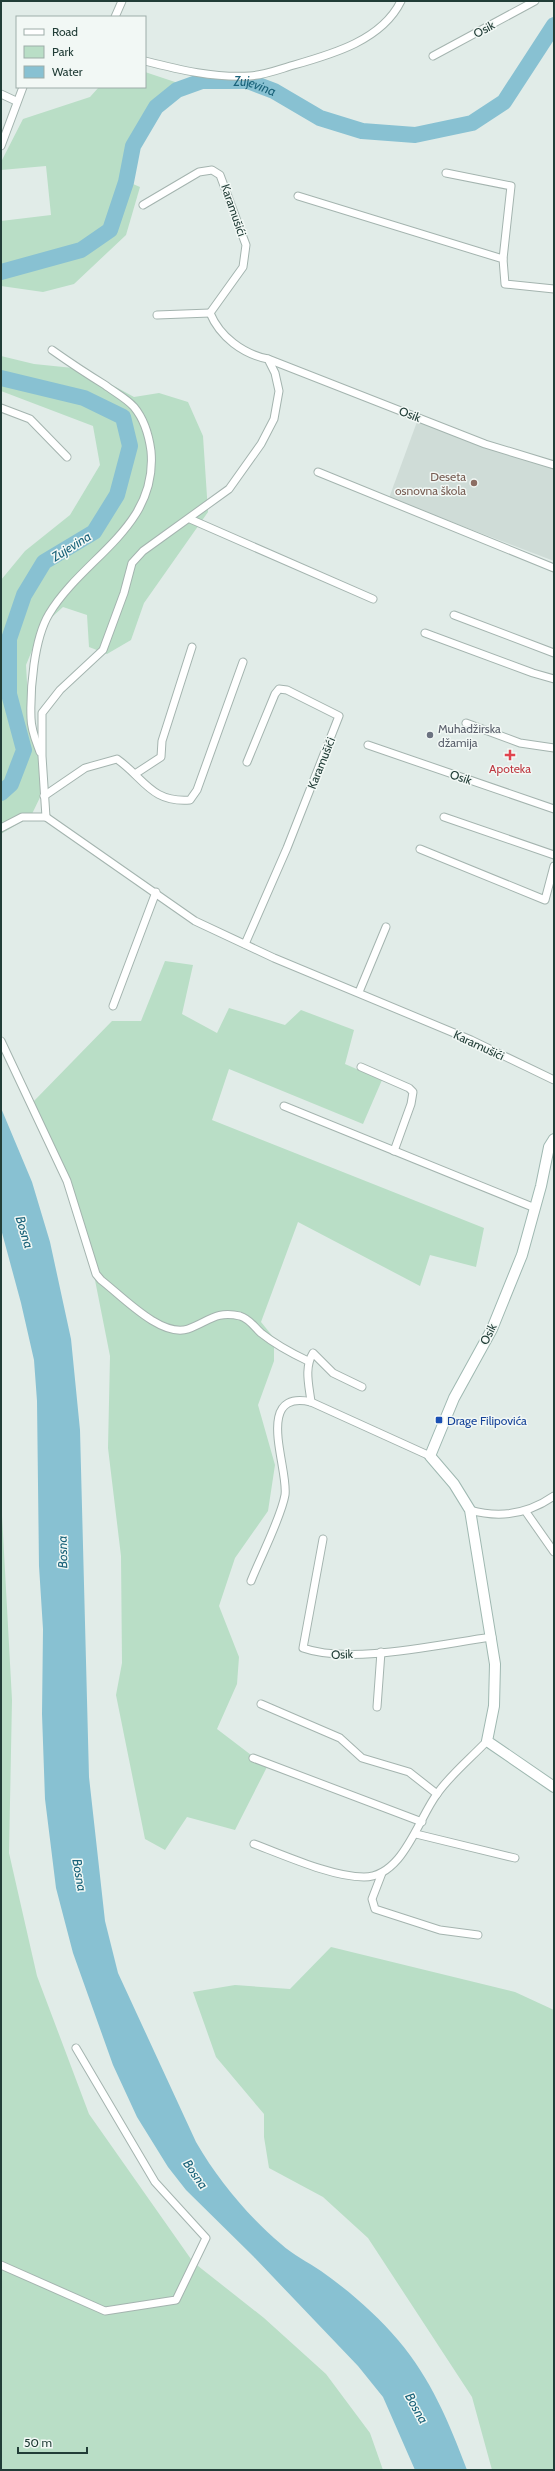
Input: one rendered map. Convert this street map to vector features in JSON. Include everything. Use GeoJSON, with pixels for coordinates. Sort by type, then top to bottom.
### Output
{"type":"FeatureCollection","features":[{"type":"Feature","properties":{"kind":"main road","name":"Osik"},"geometry":{"type":"LineString","coordinates":[[430,1456],[454,1398],[492,1329],[522,1256],[549,1147],[554,1139]]}},
{"type":"Feature","properties":{"kind":"main road"},"geometry":{"type":"LineString","coordinates":[[430,1456],[454,1484],[470,1510],[492,1637],[495,1685],[487,1741],[554,1787]]}},
{"type":"Feature","properties":{"kind":"street"},"geometry":{"type":"LineString","coordinates":[[115,16],[122,1]]}},
{"type":"Feature","properties":{"kind":"street"},"geometry":{"type":"LineString","coordinates":[[146,61],[199,75],[251,76],[271,72],[341,50],[369,36],[385,22],[401,1]]}},
{"type":"Feature","properties":{"kind":"street","name":"Osik"},"geometry":{"type":"LineString","coordinates":[[433,56],[535,1]]}},
{"type":"Feature","properties":{"kind":"street"},"geometry":{"type":"LineString","coordinates":[[1,146],[16,100],[22,88]]}},
{"type":"Feature","properties":{"kind":"street"},"geometry":{"type":"LineString","coordinates":[[1,94],[16,100]]}},
{"type":"Feature","properties":{"kind":"street","name":"Karamušići"},"geometry":{"type":"LineString","coordinates":[[143,205],[199,172],[212,170],[220,175],[246,245],[243,267],[210,313]]}},
{"type":"Feature","properties":{"kind":"street"},"geometry":{"type":"LineString","coordinates":[[446,173],[511,186],[503,259],[505,284],[554,289]]}},
{"type":"Feature","properties":{"kind":"street"},"geometry":{"type":"LineString","coordinates":[[298,196],[503,259]]}},
{"type":"Feature","properties":{"kind":"street"},"geometry":{"type":"LineString","coordinates":[[1,828],[22,817],[46,817],[42,756],[42,713],[60,690],[103,650],[124,593],[132,564],[143,551],[229,489],[261,444],[270,426],[279,391],[275,373],[268,359],[253,356],[236,346],[215,322],[210,313],[157,315]]}},
{"type":"Feature","properties":{"kind":"street"},"geometry":{"type":"LineString","coordinates":[[42,756],[34,736],[30,719],[37,645],[48,615],[64,593],[130,525],[140,508],[147,489],[152,466],[150,445],[144,424],[133,406],[52,350]]}},
{"type":"Feature","properties":{"kind":"street","name":"Osik"},"geometry":{"type":"LineString","coordinates":[[268,359],[485,444],[554,465]]}},
{"type":"Feature","properties":{"kind":"street"},"geometry":{"type":"LineString","coordinates":[[1,408],[30,419],[67,457]]}},
{"type":"Feature","properties":{"kind":"street"},"geometry":{"type":"LineString","coordinates":[[318,472],[554,568]]}},
{"type":"Feature","properties":{"kind":"street"},"geometry":{"type":"LineString","coordinates":[[190,518],[373,599]]}},
{"type":"Feature","properties":{"kind":"street"},"geometry":{"type":"LineString","coordinates":[[454,615],[554,653]]}},
{"type":"Feature","properties":{"kind":"street"},"geometry":{"type":"LineString","coordinates":[[425,633],[533,674],[554,679]]}},
{"type":"Feature","properties":{"kind":"street"},"geometry":{"type":"LineString","coordinates":[[135,774],[161,757],[166,727],[192,647]]}},
{"type":"Feature","properties":{"kind":"street"},"geometry":{"type":"LineString","coordinates":[[44,796],[85,768],[112,759],[117,759],[135,774],[150,790],[185,801],[194,798],[243,662]]}},
{"type":"Feature","properties":{"kind":"street","name":"Karamušići"},"geometry":{"type":"LineString","coordinates":[[245,944],[287,848],[340,716],[287,690],[279,689],[275,694],[247,762]]}},
{"type":"Feature","properties":{"kind":"street"},"geometry":{"type":"LineString","coordinates":[[466,723],[520,743],[554,748]]}},
{"type":"Feature","properties":{"kind":"street","name":"Osik"},"geometry":{"type":"LineString","coordinates":[[368,745],[554,809]]}},
{"type":"Feature","properties":{"kind":"street","name":"Karamušići"},"geometry":{"type":"LineString","coordinates":[[46,817],[156,892],[195,921],[245,944],[471,1040],[554,1080]]}},
{"type":"Feature","properties":{"kind":"street"},"geometry":{"type":"LineString","coordinates":[[444,817],[554,855]]}},
{"type":"Feature","properties":{"kind":"street"},"geometry":{"type":"LineString","coordinates":[[420,849],[545,900],[554,866]]}},
{"type":"Feature","properties":{"kind":"street"},"geometry":{"type":"LineString","coordinates":[[113,1006],[156,892]]}},
{"type":"Feature","properties":{"kind":"street"},"geometry":{"type":"LineString","coordinates":[[359,992],[386,927]]}},
{"type":"Feature","properties":{"kind":"street"},"geometry":{"type":"LineString","coordinates":[[1,1041],[22,1090],[67,1181],[96,1274],[101,1280],[166,1329],[188,1329],[213,1316],[240,1316],[248,1320],[260,1332],[286,1351],[308,1361]]}},
{"type":"Feature","properties":{"kind":"street"},"geometry":{"type":"LineString","coordinates":[[362,1067],[409,1088],[413,1092],[411,1104],[394,1151]]}},
{"type":"Feature","properties":{"kind":"street"},"geometry":{"type":"LineString","coordinates":[[284,1106],[535,1208]]}},
{"type":"Feature","properties":{"kind":"street"},"geometry":{"type":"LineString","coordinates":[[311,1402],[308,1361],[313,1353],[333,1372],[362,1387]]}},
{"type":"Feature","properties":{"kind":"street"},"geometry":{"type":"LineString","coordinates":[[251,1581],[285,1496],[285,1478],[277,1442],[278,1419],[282,1411],[292,1402],[300,1400],[311,1402],[430,1456]]}},
{"type":"Feature","properties":{"kind":"street"},"geometry":{"type":"LineString","coordinates":[[470,1510],[484,1514],[526,1512],[554,1496]]}},
{"type":"Feature","properties":{"kind":"street"},"geometry":{"type":"LineString","coordinates":[[526,1512],[554,1552]]}},
{"type":"Feature","properties":{"kind":"street","name":"Osik"},"geometry":{"type":"LineString","coordinates":[[323,1539],[303,1648],[328,1655],[381,1652],[492,1637]]}},
{"type":"Feature","properties":{"kind":"street"},"geometry":{"type":"LineString","coordinates":[[377,1707],[381,1652]]}},
{"type":"Feature","properties":{"kind":"street"},"geometry":{"type":"LineString","coordinates":[[261,1704],[340,1738],[362,1758],[409,1772],[437,1794]]}},
{"type":"Feature","properties":{"kind":"street"},"geometry":{"type":"LineString","coordinates":[[478,1935],[440,1930],[374,1910],[372,1899],[382,1873],[400,1856],[416,1834],[437,1794],[487,1741]]}},
{"type":"Feature","properties":{"kind":"street"},"geometry":{"type":"LineString","coordinates":[[253,1758],[422,1822]]}},
{"type":"Feature","properties":{"kind":"street"},"geometry":{"type":"LineString","coordinates":[[416,1834],[514,1858]]}},
{"type":"Feature","properties":{"kind":"street"},"geometry":{"type":"LineString","coordinates":[[254,1844],[314,1866],[347,1875],[365,1877],[382,1873]]}},
{"type":"Feature","properties":{"kind":"street"},"geometry":{"type":"LineString","coordinates":[[1,2265],[105,2311],[176,2300],[206,2238],[155,2182],[76,2048]]}},
{"type":"Feature","properties":{"kind":"shaded area","name":"Deseta osnovna škola"},"geometry":{"type":"Polygon","coordinates":[[[418,419],[554,468],[554,561],[389,498],[418,419]]]}},
{"type":"Feature","properties":{"kind":"green space"},"geometry":{"type":"Polygon","coordinates":[[[146,72],[193,88],[179,95],[157,114],[136,152],[126,181],[140,187],[126,235],[74,284],[43,292],[1,286],[1,221],[51,215],[46,166],[1,170],[1,162],[23,119],[90,97],[98,88],[146,88],[146,72]]]}},
{"type":"Feature","properties":{"kind":"green space"},"geometry":{"type":"Polygon","coordinates":[[[1,356],[34,364],[83,369],[134,397],[159,393],[188,402],[203,436],[208,512],[144,603],[131,640],[107,654],[89,647],[87,615],[63,607],[42,626],[26,665],[29,717],[45,751],[45,787],[31,816],[1,834],[1,580],[25,551],[70,515],[100,465],[93,426],[1,391],[1,356]]]}},
{"type":"Feature","properties":{"kind":"green space"},"geometry":{"type":"Polygon","coordinates":[[[165,961],[193,965],[182,1014],[217,1033],[229,1008],[285,1025],[301,1010],[354,1030],[345,1064],[382,1080],[363,1124],[229,1069],[212,1120],[484,1228],[476,1267],[430,1255],[420,1286],[298,1222],[261,1322],[274,1338],[274,1361],[258,1405],[275,1465],[268,1511],[235,1558],[219,1606],[239,1657],[237,1684],[217,1729],[267,1767],[235,1830],[187,1817],[165,1850],[145,1839],[116,1695],[122,1663],[121,1556],[108,1448],[110,1356],[94,1275],[68,1177],[33,1102],[112,1021],[141,1021],[165,961]]]}},
{"type":"Feature","properties":{"kind":"green space"},"geometry":{"type":"Polygon","coordinates":[[[1,1497],[12,1700],[9,1853],[37,1976],[89,2114],[193,2262],[264,2318],[326,2374],[370,2433],[383,2470],[1,2470],[1,1497]]]}},
{"type":"Feature","properties":{"kind":"green space"},"geometry":{"type":"Polygon","coordinates":[[[331,1947],[515,1992],[554,2010],[554,2470],[492,2470],[472,2397],[368,2238],[323,2197],[269,2168],[264,2137],[264,2114],[216,2057],[193,1992],[235,1985],[290,1989],[331,1947]]]}},
{"type":"Feature","properties":{"kind":"water","name":"Bosna"},"geometry":{"type":"Polygon","coordinates":[[[1,1108],[32,1182],[50,1242],[71,1339],[80,1430],[89,1777],[105,1921],[118,1973],[196,2142],[214,2170],[245,2209],[268,2233],[290,2252],[321,2271],[351,2294],[398,2340],[410,2355],[430,2386],[446,2418],[467,2470],[415,2470],[383,2397],[358,2366],[253,2256],[186,2190],[168,2167],[137,2117],[113,2065],[73,1953],[56,1888],[45,1799],[42,1714],[43,1629],[39,1566],[37,1401],[34,1360],[21,1303],[1,1229],[1,1108]]]}},
{"type":"Feature","properties":{"kind":"waterway","name":"Zujevina"},"geometry":{"type":"LineString","coordinates":[[1,272],[81,250],[110,230],[126,182],[133,146],[156,107],[177,90],[202,81],[248,81],[274,91],[320,118],[362,131],[415,135],[472,123],[504,102],[554,25]]}},
{"type":"Feature","properties":{"kind":"waterway","name":"Zujevina"},"geometry":{"type":"LineString","coordinates":[[1,378],[84,398],[123,417],[130,446],[117,495],[94,532],[44,562],[24,595],[9,639],[9,694],[24,750],[11,784],[1,793]]}},
{"type":"Feature","properties":{"kind":"place","name":"Deseta osnovna škola"},"geometry":{"type":"Point","coordinates":[474,483]}},
{"type":"Feature","properties":{"kind":"place","name":"Muhadžirska džamija"},"geometry":{"type":"Point","coordinates":[430,735]}},
{"type":"Feature","properties":{"kind":"place","name":"Apoteka"},"geometry":{"type":"Point","coordinates":[510,755]}},
{"type":"Feature","properties":{"kind":"place","name":"Drage Filipovića"},"geometry":{"type":"Point","coordinates":[439,1420]}}]}
